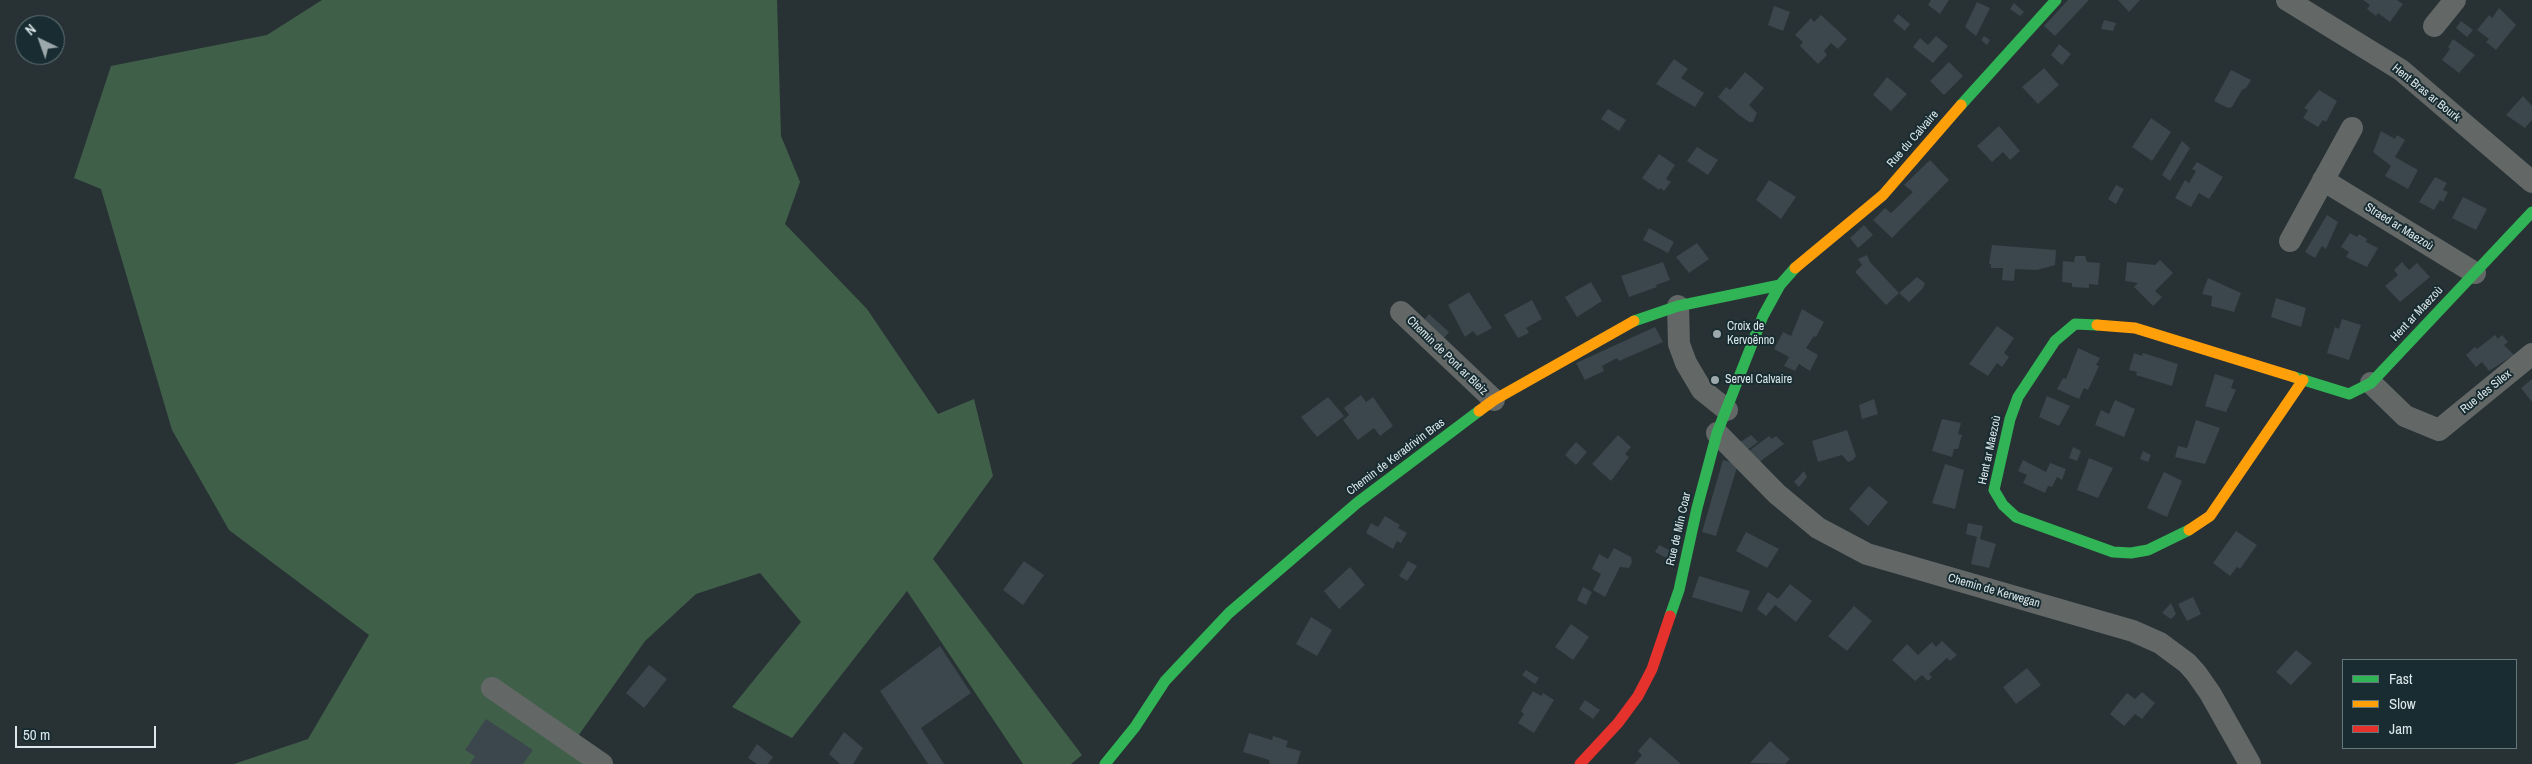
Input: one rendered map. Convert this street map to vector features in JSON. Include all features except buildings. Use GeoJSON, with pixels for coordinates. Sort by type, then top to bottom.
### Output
{"type":"FeatureCollection","features":[{"type":"Feature","properties":{"kind":"street","name":"Rue du Calvaire"},"geometry":{"type":"LineString","coordinates":[[1780,285],[1793,270],[1883,195],[1996,65],[2056,0]]}},
{"type":"Feature","properties":{"kind":"street","name":"Hent Bras ar Bourk"},"geometry":{"type":"LineString","coordinates":[[2287,0],[2401,70],[2532,182]]}},
{"type":"Feature","properties":{"kind":"street"},"geometry":{"type":"LineString","coordinates":[[2434,26],[2455,0]]}},
{"type":"Feature","properties":{"kind":"street"},"geometry":{"type":"LineString","coordinates":[[2290,241],[2352,128]]}},
{"type":"Feature","properties":{"kind":"street","name":"Straed ar Maezoù"},"geometry":{"type":"LineString","coordinates":[[2323,180],[2474,273]]}},
{"type":"Feature","properties":{"kind":"street","name":"Hent ar Maezoù"},"geometry":{"type":"LineString","coordinates":[[2303,380],[2210,516],[2188,531],[2148,550],[2131,553],[2112,552],[2048,530],[2016,516],[2003,505],[1994,490],[2010,420],[2018,397],[2054,341],[2075,324],[2135,328],[2349,394],[2371,382],[2532,212]]}},
{"type":"Feature","properties":{"kind":"street","name":"Chemin de Keradrivin Bras"},"geometry":{"type":"LineString","coordinates":[[1105,764],[1135,727],[1171,674],[1230,613],[1357,503],[1494,400],[1630,322],[1678,306],[1780,285]]}},
{"type":"Feature","properties":{"kind":"street","name":"Rue de Min Coar"},"geometry":{"type":"LineString","coordinates":[[1580,764],[1618,724],[1638,696],[1652,669],[1679,590],[1697,508],[1718,433],[1763,316],[1780,285]]}},
{"type":"Feature","properties":{"kind":"street"},"geometry":{"type":"LineString","coordinates":[[1678,306],[1679,344],[1686,363],[1702,390],[1727,410]]}},
{"type":"Feature","properties":{"kind":"street","name":"Chemin de Pont ar Bleiz"},"geometry":{"type":"LineString","coordinates":[[1401,312],[1494,400]]}},
{"type":"Feature","properties":{"kind":"street","name":"Rue des Silex"},"geometry":{"type":"LineString","coordinates":[[2371,382],[2405,416],[2439,430],[2532,354]]}},
{"type":"Feature","properties":{"kind":"street","name":"Chemin de Kerwegan"},"geometry":{"type":"LineString","coordinates":[[1718,433],[1777,494],[1818,528],[1867,554],[2132,631],[2160,643],[2187,663],[2196,673],[2210,692],[2250,764]]}},
{"type":"Feature","properties":{"kind":"street"},"geometry":{"type":"LineString","coordinates":[[492,688],[602,764]]}},
{"type":"Feature","properties":{"kind":"green space"},"geometry":{"type":"Polygon","coordinates":[[[322,0],[777,0],[781,136],[800,182],[785,224],[867,309],[938,414],[974,399],[993,476],[933,559],[1082,755],[1071,764],[1023,764],[907,591],[792,738],[732,707],[801,622],[760,573],[696,594],[645,641],[576,739],[612,764],[234,764],[308,739],[369,635],[229,530],[172,430],[101,189],[74,178],[111,66],[267,35],[322,0]]]}},
{"type":"Feature","properties":{"kind":"traffic: fast"},"geometry":{"type":"LineString","coordinates":[[1961,105],[2056,0]]}},
{"type":"Feature","properties":{"kind":"traffic: fast"},"geometry":{"type":"LineString","coordinates":[[2294,377],[2349,394],[2371,383],[2532,212]]}},
{"type":"Feature","properties":{"kind":"traffic: fast"},"geometry":{"type":"LineString","coordinates":[[1670,616],[1679,590],[1697,508],[1717,433],[1763,316],[1780,285],[1795,268]]}},
{"type":"Feature","properties":{"kind":"traffic: fast"},"geometry":{"type":"LineString","coordinates":[[1634,321],[1678,306],[1780,285]]}},
{"type":"Feature","properties":{"kind":"traffic: fast"},"geometry":{"type":"LineString","coordinates":[[2097,325],[2075,324],[2055,341],[2018,397],[2010,419],[1994,490],[2003,505],[2016,517],[2113,552],[2131,553],[2148,550],[2189,530]]}},
{"type":"Feature","properties":{"kind":"traffic: fast"},"geometry":{"type":"LineString","coordinates":[[1105,764],[1135,727],[1165,681],[1229,613],[1357,503],[1479,411]]}},
{"type":"Feature","properties":{"kind":"traffic: slow"},"geometry":{"type":"LineString","coordinates":[[1795,268],[1883,195],[1961,105]]}},
{"type":"Feature","properties":{"kind":"traffic: slow"},"geometry":{"type":"LineString","coordinates":[[1479,411],[1494,400],[1634,321]]}},
{"type":"Feature","properties":{"kind":"traffic: slow"},"geometry":{"type":"LineString","coordinates":[[2097,325],[2135,328],[2294,377]]}},
{"type":"Feature","properties":{"kind":"traffic: slow"},"geometry":{"type":"LineString","coordinates":[[2189,530],[2210,516],[2303,380]]}},
{"type":"Feature","properties":{"kind":"traffic: jam"},"geometry":{"type":"LineString","coordinates":[[1580,764],[1618,723],[1638,696],[1652,669],[1670,616]]}},
{"type":"Feature","properties":{"kind":"place","name":"Croix de Kervoënno"},"geometry":{"type":"Point","coordinates":[1717,334]}},
{"type":"Feature","properties":{"kind":"place","name":"Servel Calvaire"},"geometry":{"type":"Point","coordinates":[1715,380]}}]}
